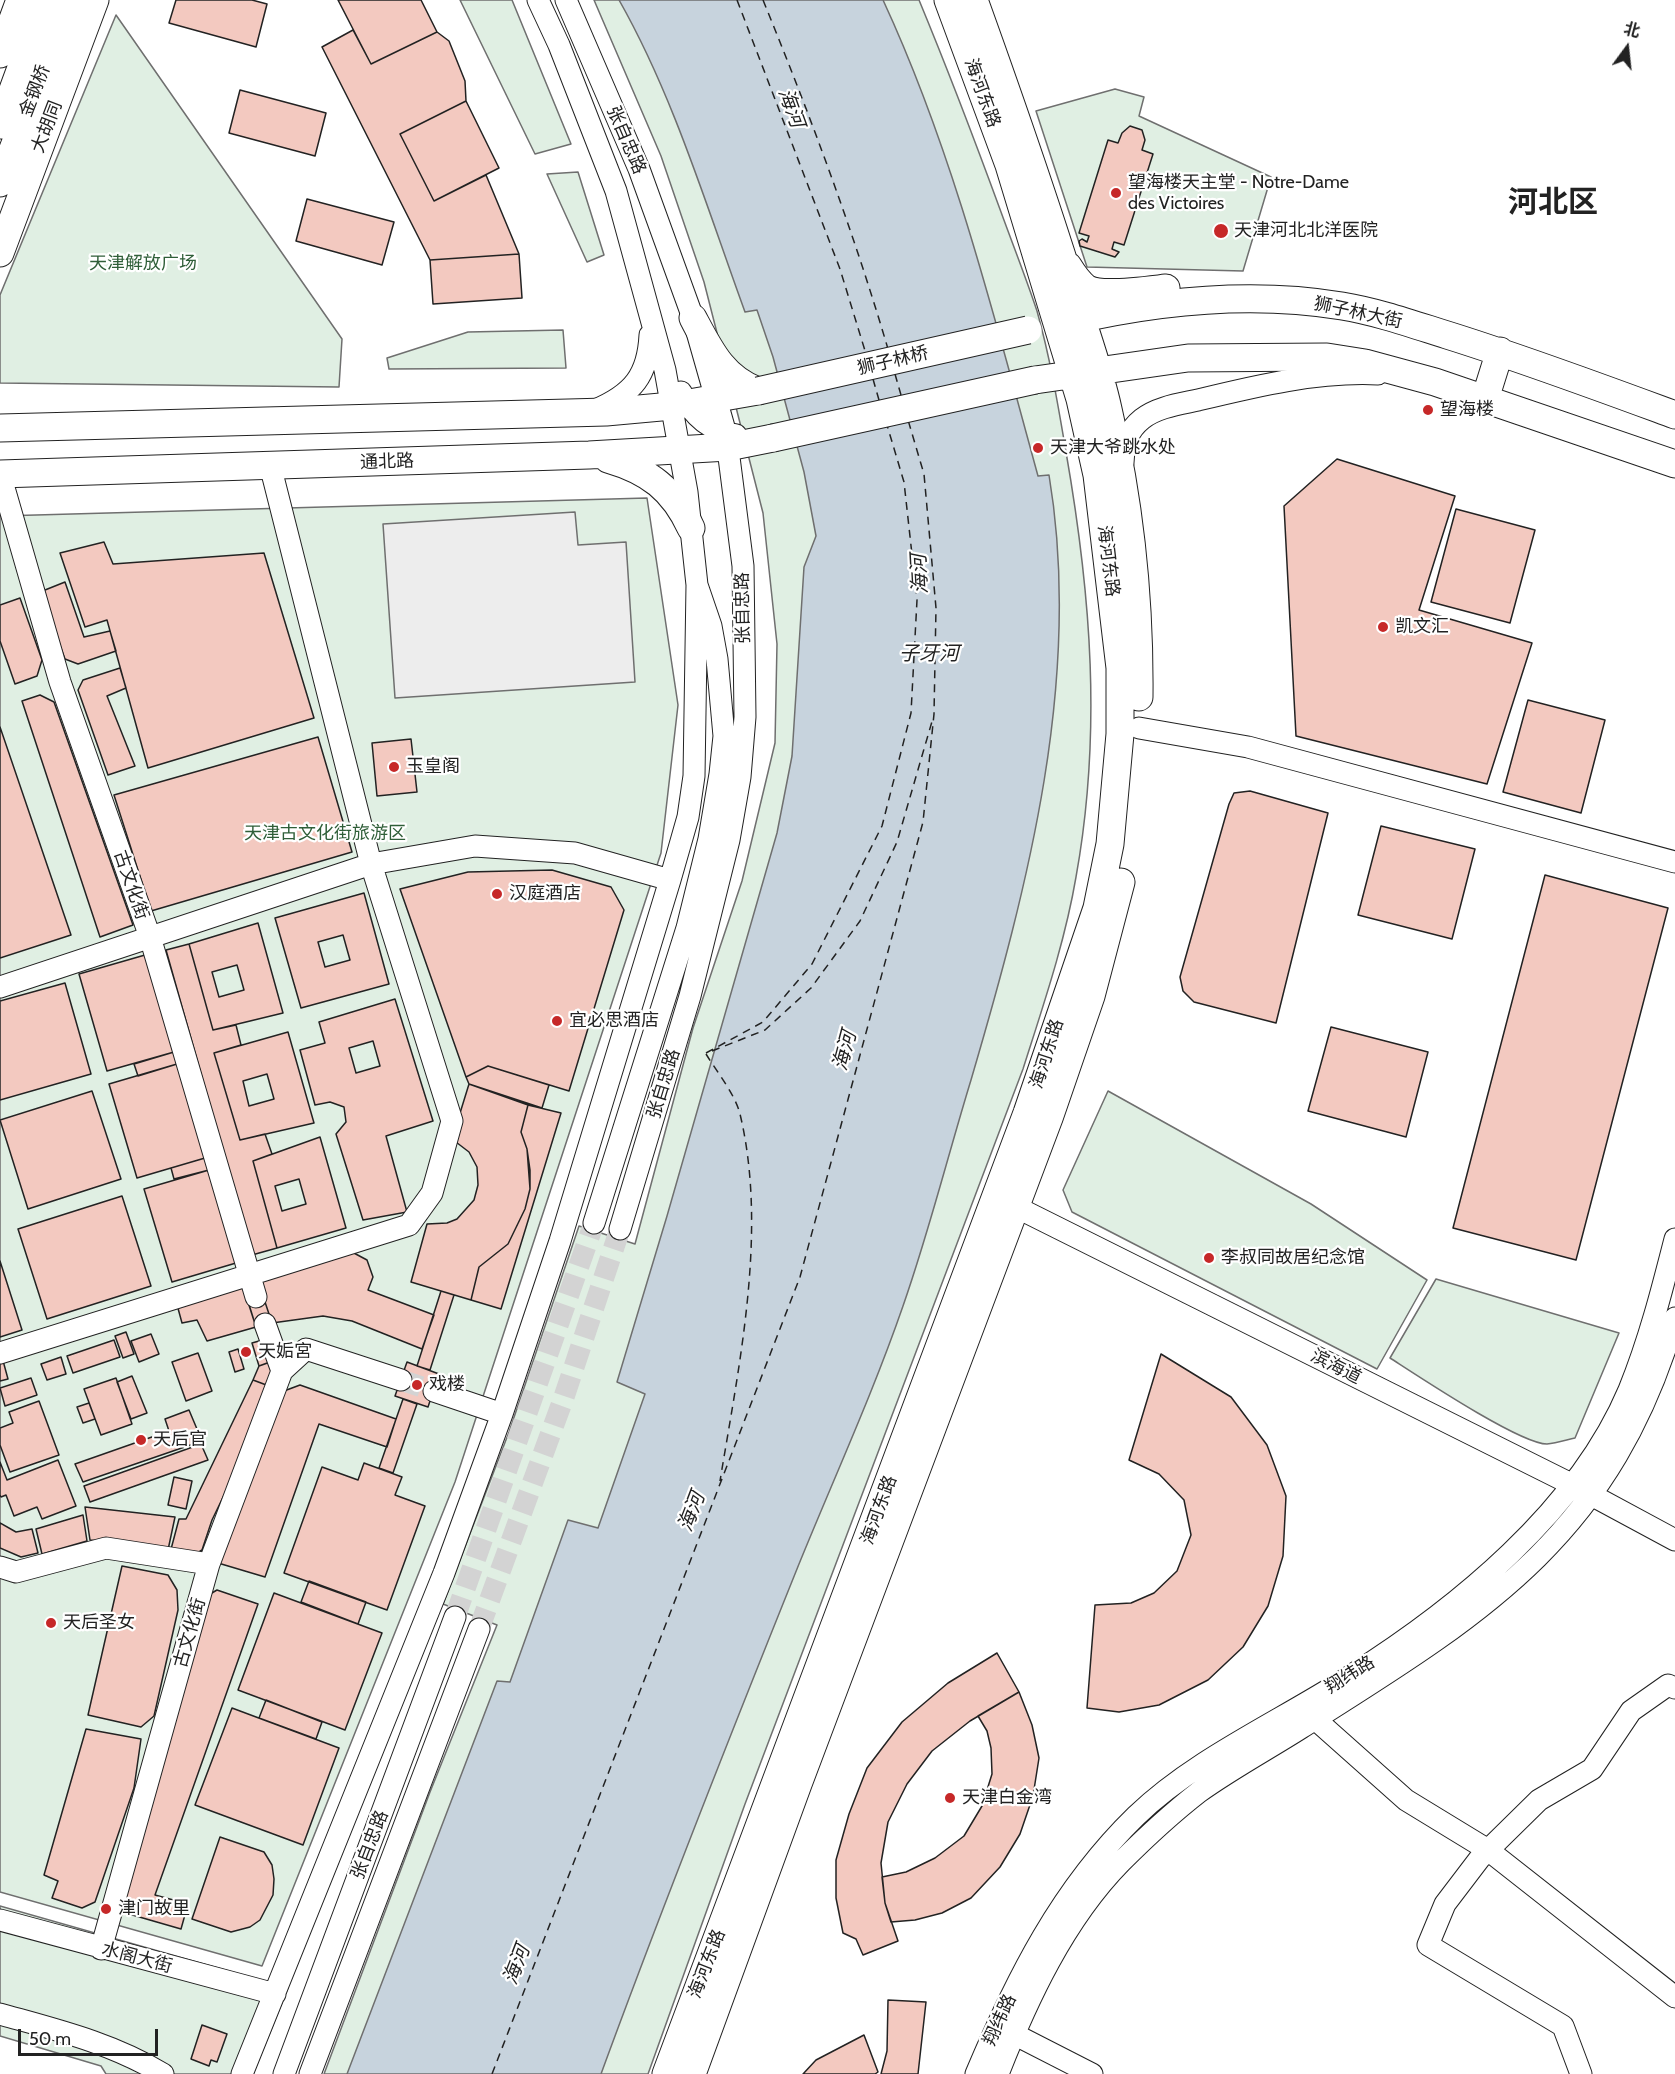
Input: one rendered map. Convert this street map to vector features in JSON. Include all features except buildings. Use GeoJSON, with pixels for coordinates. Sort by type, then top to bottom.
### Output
{"type":"FeatureCollection","features":[{"type":"Feature","properties":{"kind":"main road"},"geometry":{"type":"LineString","coordinates":[[0,54],[20,0]]}},
{"type":"Feature","properties":{"kind":"main road","name":"金钢桥"},"geometry":{"type":"LineString","coordinates":[[0,125],[46,0]]}},
{"type":"Feature","properties":{"kind":"main road","name":"金钢桥"},"geometry":{"type":"LineString","coordinates":[[0,183],[70,0]]}},
{"type":"Feature","properties":{"kind":"main road","name":"大胡同"},"geometry":{"type":"LineString","coordinates":[[0,253],[95,0]]}},
{"type":"Feature","properties":{"kind":"main road","name":"海河东路"},"geometry":{"type":"LineString","coordinates":[[948,0],[1009,165],[1044,280],[1075,324]]}},
{"type":"Feature","properties":{"kind":"main road","name":"海河东路"},"geometry":{"type":"LineString","coordinates":[[692,2074],[1006,1202],[1027,1113],[1097,908],[1116,796],[1120,668],[1085,372],[1062,255],[974,0]]}},
{"type":"Feature","properties":{"kind":"main road"},"geometry":{"type":"LineString","coordinates":[[1062,255],[1074,277],[1088,289],[1106,292],[1223,285],[1251,288],[1277,299]]}},
{"type":"Feature","properties":{"kind":"main road","name":"狮子林大街"},"geometry":{"type":"LineString","coordinates":[[1028,330],[1075,324],[1135,309],[1205,301],[1277,299],[1375,312],[1500,351],[1675,414]]}},
{"type":"Feature","properties":{"kind":"main road"},"geometry":{"type":"LineString","coordinates":[[693,318],[726,372],[735,381],[758,391]]}},
{"type":"Feature","properties":{"kind":"main road"},"geometry":{"type":"LineString","coordinates":[[1075,324],[1126,351],[1147,356],[1327,357],[1365,363],[1415,376],[1675,464]]}},
{"type":"Feature","properties":{"kind":"main road","name":"狮子林桥"},"geometry":{"type":"LineString","coordinates":[[758,391],[1028,330]]}},
{"type":"Feature","properties":{"kind":"main road"},"geometry":{"type":"LineString","coordinates":[[1485,399],[1500,351]]}},
{"type":"Feature","properties":{"kind":"main road"},"geometry":{"type":"LineString","coordinates":[[1085,372],[1188,357]]}},
{"type":"Feature","properties":{"kind":"main road","name":"海河东路"},"geometry":{"type":"LineString","coordinates":[[666,2074],[1006,1202],[1091,996],[1115,912],[1135,798],[1139,728],[1139,668],[1132,554],[1122,481],[1085,372]]}},
{"type":"Feature","properties":{"kind":"main road","name":"通北路"},"geometry":{"type":"LineString","coordinates":[[0,474],[679,451],[727,440],[773,438],[1035,380],[1085,372]]}},
{"type":"Feature","properties":{"kind":"main road"},"geometry":{"type":"LineString","coordinates":[[0,429],[588,413],[680,405],[758,391]]}},
{"type":"Feature","properties":{"kind":"main road"},"geometry":{"type":"LineString","coordinates":[[589,455],[627,465],[661,484],[673,495],[691,528]]}},
{"type":"Feature","properties":{"kind":"street","name":"张自忠路"},"geometry":{"type":"LineString","coordinates":[[538,0],[559,45],[616,191],[651,319]]}},
{"type":"Feature","properties":{"kind":"street","name":"张自忠路"},"geometry":{"type":"LineString","coordinates":[[566,0],[639,169],[693,318],[718,398],[727,440],[743,566],[745,717],[740,777],[729,840],[690,996],[620,1229]]}},
{"type":"Feature","properties":{"kind":"street"},"geometry":{"type":"LineString","coordinates":[[651,319],[680,405],[727,440]]}},
{"type":"Feature","properties":{"kind":"street"},"geometry":{"type":"LineString","coordinates":[[588,413],[612,402],[637,381],[646,367],[651,319]]}},
{"type":"Feature","properties":{"kind":"street"},"geometry":{"type":"LineString","coordinates":[[1122,481],[1124,448],[1129,430],[1143,417],[1166,408],[1282,382],[1363,374],[1415,376]]}},
{"type":"Feature","properties":{"kind":"street","name":"张自忠路"},"geometry":{"type":"LineString","coordinates":[[594,1223],[687,928],[709,839],[720,774],[723,736],[717,659],[711,626],[697,585],[679,451],[680,405]]}},
{"type":"Feature","properties":{"kind":"street"},"geometry":{"type":"LineString","coordinates":[[0,1353],[409,1225],[432,1193],[452,1121],[371,864],[270,465]]}},
{"type":"Feature","properties":{"kind":"street","name":"古文化街"},"geometry":{"type":"LineString","coordinates":[[0,474],[60,682],[150,937],[256,1297]]}},
{"type":"Feature","properties":{"kind":"street"},"geometry":{"type":"LineString","coordinates":[[242,2074],[444,1573],[502,1414],[560,1241],[688,817],[694,776],[697,585]]}},
{"type":"Feature","properties":{"kind":"street"},"geometry":{"type":"LineString","coordinates":[[1139,728],[1248,747],[1675,862]]}},
{"type":"Feature","properties":{"kind":"street"},"geometry":{"type":"LineString","coordinates":[[0,987],[371,864],[475,846],[575,853],[670,880]]}},
{"type":"Feature","properties":{"kind":"street","name":"滨海道"},"geometry":{"type":"LineString","coordinates":[[1006,1202],[1570,1484],[1675,1540]]}},
{"type":"Feature","properties":{"kind":"street","name":"翔纬路"},"geometry":{"type":"LineString","coordinates":[[976,2074],[1040,1980],[1076,1918],[1120,1864],[1199,1792],[1309,1711],[1348,1678],[1468,1592],[1556,1506],[1604,1439],[1628,1392],[1649,1334],[1675,1239]]}},
{"type":"Feature","properties":{"kind":"street","name":"翔纬路"},"geometry":{"type":"LineString","coordinates":[[1309,1711],[1424,1650],[1477,1612],[1522,1574],[1575,1518],[1633,1429],[1646,1400],[1675,1318]]}},
{"type":"Feature","properties":{"kind":"street"},"geometry":{"type":"LineString","coordinates":[[306,1349],[282,1371],[266,1328],[306,1349],[401,1380]]}},
{"type":"Feature","properties":{"kind":"street","name":"古文化街"},"geometry":{"type":"LineString","coordinates":[[101,1949],[209,1564],[282,1371]]}},
{"type":"Feature","properties":{"kind":"street"},"geometry":{"type":"LineString","coordinates":[[434,1390],[502,1414]]}},
{"type":"Feature","properties":{"kind":"street"},"geometry":{"type":"LineString","coordinates":[[0,1567],[16,1572],[106,1548],[209,1564]]}},
{"type":"Feature","properties":{"kind":"street","name":"张自忠路"},"geometry":{"type":"LineString","coordinates":[[284,2074],[455,1617]]}},
{"type":"Feature","properties":{"kind":"street","name":"张自忠路"},"geometry":{"type":"LineString","coordinates":[[310,2074],[479,1629]]}},
{"type":"Feature","properties":{"kind":"street"},"geometry":{"type":"LineString","coordinates":[[1581,2074],[1563,2026],[1428,1945],[1445,1904],[1488,1850],[1539,1800],[1592,1769],[1631,1711],[1668,1685],[1675,1688]]}},
{"type":"Feature","properties":{"kind":"street"},"geometry":{"type":"LineString","coordinates":[[1309,1711],[1406,1800],[1488,1850],[1675,1997]]}},
{"type":"Feature","properties":{"kind":"street","name":"水阁大街"},"geometry":{"type":"LineString","coordinates":[[0,1920],[275,1994]]}},
{"type":"Feature","properties":{"kind":"street"},"geometry":{"type":"LineString","coordinates":[[0,2013],[99,2042],[135,2057],[163,2074]]}},
{"type":"Feature","properties":{"kind":"street"},"geometry":{"type":"LineString","coordinates":[[1005,2029],[1092,2074]]}},
{"type":"Feature","properties":{"kind":"street","name":"翔纬路"},"geometry":{"type":"LineString","coordinates":[[998,2074],[1005,2029]]}},
{"type":"Feature","properties":{"kind":"green space"},"geometry":{"type":"Polygon","coordinates":[[[460,0],[512,0],[571,144],[535,154],[460,0]]]}},
{"type":"Feature","properties":{"kind":"green space","name":"子牙河"},"geometry":{"type":"Polygon","coordinates":[[[594,0],[919,0],[1033,299],[1042,328],[1053,381],[1075,505],[1087,611],[1091,717],[1084,823],[1066,926],[1023,1069],[745,1804],[648,2074],[324,2074],[430,1792],[497,1625],[443,1604],[509,1432],[579,1226],[635,1244],[693,1028],[742,881],[775,743],[777,644],[763,513],[704,282],[661,156],[594,0]]]}},
{"type":"Feature","properties":{"kind":"green space","name":"天津解放广场"},"geometry":{"type":"Polygon","coordinates":[[[116,15],[342,339],[339,387],[0,383],[0,295],[116,15]]]}},
{"type":"Feature","properties":{"kind":"green space"},"geometry":{"type":"Polygon","coordinates":[[[1115,89],[1144,97],[1139,116],[1271,177],[1243,271],[1087,267],[1036,111],[1115,89]]]}},
{"type":"Feature","properties":{"kind":"green space"},"geometry":{"type":"Polygon","coordinates":[[[578,172],[604,255],[587,262],[547,174],[578,172]]]}},
{"type":"Feature","properties":{"kind":"green space"},"geometry":{"type":"Polygon","coordinates":[[[563,330],[566,368],[389,369],[387,358],[468,332],[563,330]]]}},
{"type":"Feature","properties":{"kind":"green space","name":"天津古文化街旅游区"},"geometry":{"type":"Polygon","coordinates":[[[647,498],[678,705],[661,853],[455,1482],[262,1966],[0,1892],[0,516],[647,498]]]}},
{"type":"Feature","properties":{"kind":"green space","name":"李叔同故居纪念馆"},"geometry":{"type":"Polygon","coordinates":[[[1108,1091],[1311,1204],[1427,1280],[1377,1369],[1072,1212],[1063,1190],[1108,1091]]]}},
{"type":"Feature","properties":{"kind":"green space"},"geometry":{"type":"Polygon","coordinates":[[[1436,1279],[1619,1333],[1575,1438],[1547,1444],[1515,1433],[1469,1408],[1390,1358],[1436,1279]]]}},
{"type":"Feature","properties":{"kind":"green space"},"geometry":{"type":"Polygon","coordinates":[[[0,1906],[288,1988],[253,2074],[106,2074],[101,2066],[0,2036],[0,1906]]]}},
{"type":"Feature","properties":{"kind":"shaded area"},"geometry":{"type":"Polygon","coordinates":[[[575,512],[578,545],[626,542],[635,682],[395,698],[383,524],[575,512]]]}},
{"type":"Feature","properties":{"kind":"water","name":"子牙河"},"geometry":{"type":"Polygon","coordinates":[[[619,0],[883,0],[931,116],[951,175],[988,295],[1038,476],[1049,475],[1058,551],[1059,627],[1054,704],[1044,780],[1030,857],[1012,932],[912,1278],[879,1371],[698,1818],[601,2074],[347,2074],[497,1681],[510,1682],[568,1520],[598,1528],[645,1394],[617,1382],[777,833],[792,756],[804,567],[816,536],[804,472],[773,357],[757,310],[745,312],[673,114],[639,37],[619,0]]]}},
{"type":"Feature","properties":{"kind":"ferry route"},"geometry":{"type":"LineString","coordinates":[[737,0],[840,269],[866,354]]}},
{"type":"Feature","properties":{"kind":"ferry route"},"geometry":{"type":"LineString","coordinates":[[763,0],[830,173],[888,349]]}},
{"type":"Feature","properties":{"kind":"ferry route"},"geometry":{"type":"LineString","coordinates":[[895,374],[901,395]]}},
{"type":"Feature","properties":{"kind":"ferry route"},"geometry":{"type":"LineString","coordinates":[[873,379],[879,400]]}},
{"type":"Feature","properties":{"kind":"ferry route"},"geometry":{"type":"LineString","coordinates":[[492,2074],[800,1277],[923,822],[934,714],[936,608],[924,474],[908,420]]}},
{"type":"Feature","properties":{"kind":"ferry route"},"geometry":{"type":"LineString","coordinates":[[706,1053],[763,1022],[812,964],[882,826],[911,713],[917,600],[904,482],[887,425]]}},
{"type":"Feature","properties":{"kind":"ferry route"},"geometry":{"type":"LineString","coordinates":[[712,1051],[765,1030],[811,988],[860,921],[897,842],[933,718]]}},
{"type":"Feature","properties":{"kind":"ferry route"},"geometry":{"type":"LineString","coordinates":[[706,1054],[738,1106],[748,1159],[751,1204],[748,1298],[720,1481]]}},
{"type":"Feature","properties":{"kind":"tunnel"},"geometry":{"type":"LineString","coordinates":[[455,1617],[594,1223]]}},
{"type":"Feature","properties":{"kind":"tunnel"},"geometry":{"type":"LineString","coordinates":[[479,1629],[564,1397],[620,1229]]}},
{"type":"Feature","properties":{"kind":"tunnel"},"geometry":{"type":"LineString","coordinates":[[401,1380],[434,1391]]}},
{"type":"Feature","properties":{"kind":"place","name":"望海楼天主堂 - Notre-Dame des Victoires"},"geometry":{"type":"Point","coordinates":[1116,193]}},
{"type":"Feature","properties":{"kind":"place","name":"天津河北北洋医院"},"geometry":{"type":"Point","coordinates":[1221,231]}},
{"type":"Feature","properties":{"kind":"place","name":"望海楼"},"geometry":{"type":"Point","coordinates":[1428,410]}},
{"type":"Feature","properties":{"kind":"place","name":"天津大爷跳水处"},"geometry":{"type":"Point","coordinates":[1038,448]}},
{"type":"Feature","properties":{"kind":"place","name":"凯文汇"},"geometry":{"type":"Point","coordinates":[1383,627]}},
{"type":"Feature","properties":{"kind":"place","name":"玉皇阁"},"geometry":{"type":"Point","coordinates":[394,767]}},
{"type":"Feature","properties":{"kind":"place","name":"汉庭酒店"},"geometry":{"type":"Point","coordinates":[497,894]}},
{"type":"Feature","properties":{"kind":"place","name":"宜必思酒店"},"geometry":{"type":"Point","coordinates":[557,1021]}},
{"type":"Feature","properties":{"kind":"place","name":"李叔同故居纪念馆"},"geometry":{"type":"Point","coordinates":[1209,1258]}},
{"type":"Feature","properties":{"kind":"place","name":"天姤宮"},"geometry":{"type":"Point","coordinates":[246,1352]}},
{"type":"Feature","properties":{"kind":"place","name":"戏楼"},"geometry":{"type":"Point","coordinates":[417,1385]}},
{"type":"Feature","properties":{"kind":"place","name":"天后官"},"geometry":{"type":"Point","coordinates":[141,1440]}},
{"type":"Feature","properties":{"kind":"place","name":"天后圣女"},"geometry":{"type":"Point","coordinates":[51,1623]}},
{"type":"Feature","properties":{"kind":"place","name":"天津白金湾"},"geometry":{"type":"Point","coordinates":[950,1798]}},
{"type":"Feature","properties":{"kind":"place","name":"津门故里"},"geometry":{"type":"Point","coordinates":[106,1909]}},
{"type":"Feature","properties":{"kind":"district","name":"河北区"},"geometry":{"type":"Point","coordinates":[1553,203]}},
{"type":"Feature","properties":{"kind":"water label","name":"海河"},"geometry":{"type":"Point","coordinates":[791,108]}},
{"type":"Feature","properties":{"kind":"water label","name":"海河"},"geometry":{"type":"Point","coordinates":[920,574]}},
{"type":"Feature","properties":{"kind":"water label","name":"海河"},"geometry":{"type":"Point","coordinates":[845,1051]}},
{"type":"Feature","properties":{"kind":"water label","name":"海河"},"geometry":{"type":"Point","coordinates":[692,1512]}},
{"type":"Feature","properties":{"kind":"water label","name":"海河"},"geometry":{"type":"Point","coordinates":[517,1965]}}]}
